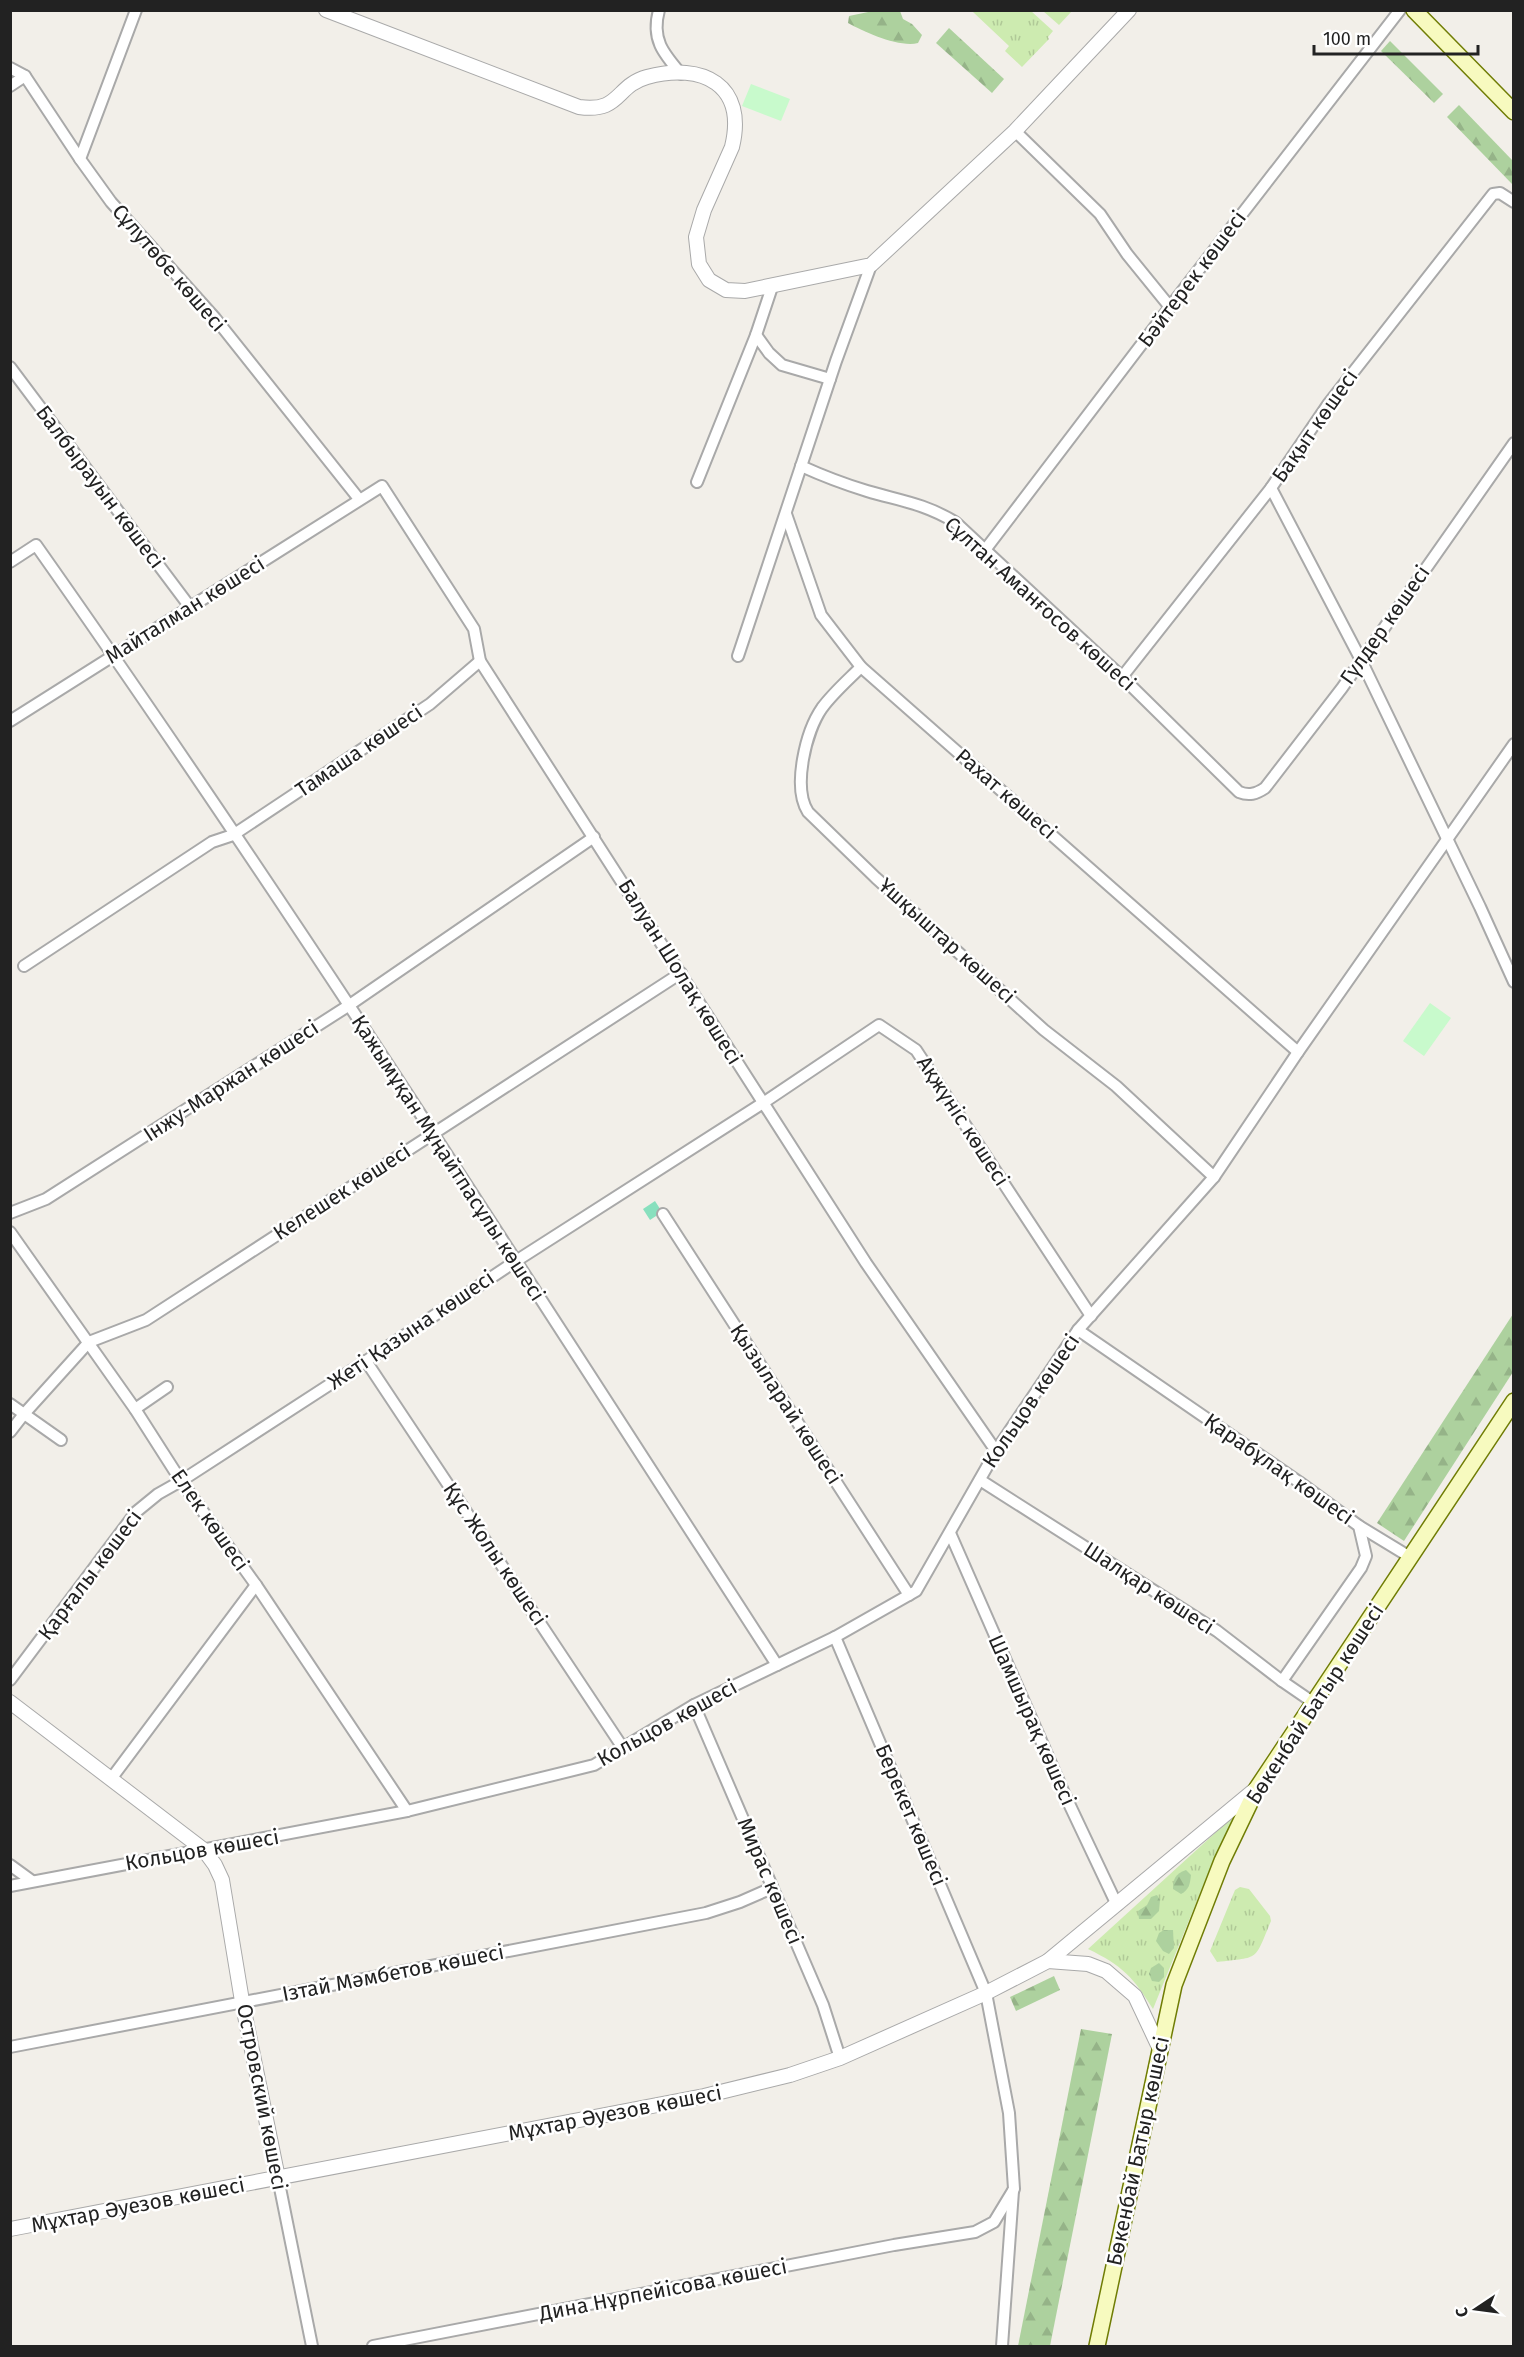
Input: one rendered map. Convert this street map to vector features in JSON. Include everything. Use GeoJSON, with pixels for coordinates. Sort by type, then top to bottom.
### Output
{"type":"FeatureCollection","features":[{"type":"Feature","properties":{"kind":"main road"},"geometry":{"type":"LineString","coordinates":[[1414,10],[1514,112]]}},
{"type":"Feature","properties":{"kind":"main road","name":"Бөкенбай Батыр көшесі"},"geometry":{"type":"LineString","coordinates":[[1097,2346],[1174,1985],[1230,1844],[1257,1788],[1514,1401]]}},
{"type":"Feature","properties":{"kind":"street"},"geometry":{"type":"LineString","coordinates":[[80,159],[136,10]]}},
{"type":"Feature","properties":{"kind":"street"},"geometry":{"type":"LineString","coordinates":[[326,10],[579,107],[607,106],[628,87],[640,80],[681,74],[703,77],[722,87],[733,103],[736,126],[732,147],[698,228],[696,245],[699,264],[709,280],[726,290],[745,291],[871,265]]}},
{"type":"Feature","properties":{"kind":"street"},"geometry":{"type":"LineString","coordinates":[[659,10],[655,24],[661,51],[681,74]]}},
{"type":"Feature","properties":{"kind":"street"},"geometry":{"type":"LineString","coordinates":[[738,656],[830,379],[871,265],[1015,131],[1129,10]]}},
{"type":"Feature","properties":{"kind":"street","name":"Бәйтерек көшесі"},"geometry":{"type":"LineString","coordinates":[[985,549],[1400,10]]}},
{"type":"Feature","properties":{"kind":"street"},"geometry":{"type":"LineString","coordinates":[[10,68],[25,76],[10,86]]}},
{"type":"Feature","properties":{"kind":"street","name":"Сұлутөбе көшесі"},"geometry":{"type":"LineString","coordinates":[[25,76],[111,202],[214,318],[359,499]]}},
{"type":"Feature","properties":{"kind":"street"},"geometry":{"type":"LineString","coordinates":[[1015,131],[1100,213],[1127,254],[1170,307]]}},
{"type":"Feature","properties":{"kind":"street","name":"Бақыт көшесі"},"geometry":{"type":"LineString","coordinates":[[1122,677],[1271,488],[1329,403],[1493,194],[1500,193],[1514,202]]}},
{"type":"Feature","properties":{"kind":"street"},"geometry":{"type":"LineString","coordinates":[[696,482],[756,335],[772,286]]}},
{"type":"Feature","properties":{"kind":"street"},"geometry":{"type":"LineString","coordinates":[[756,335],[769,353],[782,365],[830,379]]}},
{"type":"Feature","properties":{"kind":"street","name":"Балбырауын көшесі"},"geometry":{"type":"LineString","coordinates":[[10,367],[190,607]]}},
{"type":"Feature","properties":{"kind":"street","name":"Гүлдер көшесі"},"geometry":{"type":"LineString","coordinates":[[1247,795],[1257,794],[1265,788],[1322,715],[1514,443]]}},
{"type":"Feature","properties":{"kind":"street","name":"Сұлтан Аманғосов көшесі"},"geometry":{"type":"LineString","coordinates":[[801,466],[845,485],[934,509],[955,522],[1122,677],[1239,792],[1247,795]]}},
{"type":"Feature","properties":{"kind":"street","name":"Майталман көшесі"},"geometry":{"type":"LineString","coordinates":[[10,721],[381,486]]}},
{"type":"Feature","properties":{"kind":"street","name":"Балуан Шолақ көшесі"},"geometry":{"type":"LineString","coordinates":[[381,486],[474,629],[480,661],[866,1263],[996,1451]]}},
{"type":"Feature","properties":{"kind":"street"},"geometry":{"type":"LineString","coordinates":[[1271,488],[1361,660],[1514,982]]}},
{"type":"Feature","properties":{"kind":"street","name":"Рахат көшесі"},"geometry":{"type":"LineString","coordinates":[[786,514],[821,615],[861,667],[1298,1052]]}},
{"type":"Feature","properties":{"kind":"street","name":"Қажымұқан Мұңайтпасұлы көшесі"},"geometry":{"type":"LineString","coordinates":[[10,562],[36,545],[113,655],[433,1132],[777,1665]]}},
{"type":"Feature","properties":{"kind":"street","name":"Тамаша көшесі"},"geometry":{"type":"LineString","coordinates":[[24,966],[212,842],[233,834],[430,704],[480,661]]}},
{"type":"Feature","properties":{"kind":"street","name":"Ұшқыштар көшесі"},"geometry":{"type":"LineString","coordinates":[[861,667],[828,700],[814,721],[805,753],[801,782],[802,801],[808,812],[868,870],[1038,1024],[1116,1086],[1214,1177]]}},
{"type":"Feature","properties":{"kind":"street","name":"Кольцов көшесі"},"geometry":{"type":"LineString","coordinates":[[10,1886],[407,1811],[594,1765],[694,1705],[835,1637],[916,1591],[996,1451],[1078,1330],[1214,1177],[1298,1052],[1514,744]]}},
{"type":"Feature","properties":{"kind":"street","name":"Інжу-Маржан көшесі"},"geometry":{"type":"LineString","coordinates":[[10,1213],[46,1199],[348,1006],[594,837]]}},
{"type":"Feature","properties":{"kind":"street","name":"Келешек көшесі"},"geometry":{"type":"LineString","coordinates":[[89,1342],[146,1320],[681,973]]}},
{"type":"Feature","properties":{"kind":"street","name":"Ақжүніс көшесі"},"geometry":{"type":"LineString","coordinates":[[763,1103],[879,1025],[903,1039],[916,1050],[1091,1316]]}},
{"type":"Feature","properties":{"kind":"street","name":"Жеті Қазына көшесі"},"geometry":{"type":"LineString","coordinates":[[181,1481],[516,1261],[763,1103]]}},
{"type":"Feature","properties":{"kind":"street","name":"Қызыларай көшесі"},"geometry":{"type":"LineString","coordinates":[[663,1214],[909,1595]]}},
{"type":"Feature","properties":{"kind":"street","name":"Елек көшесі"},"geometry":{"type":"LineString","coordinates":[[10,1232],[89,1342],[181,1481],[256,1585],[407,1811]]}},
{"type":"Feature","properties":{"kind":"street","name":"Қарабұлақ көшесі"},"geometry":{"type":"LineString","coordinates":[[1078,1330],[1281,1469],[1359,1526],[1366,1556],[1361,1568],[1282,1681]]}},
{"type":"Feature","properties":{"kind":"street"},"geometry":{"type":"LineString","coordinates":[[10,1432],[89,1342]]}},
{"type":"Feature","properties":{"kind":"street","name":"Құс Жолы көшесі"},"geometry":{"type":"LineString","coordinates":[[366,1361],[622,1748]]}},
{"type":"Feature","properties":{"kind":"street"},"geometry":{"type":"LineString","coordinates":[[135,1409],[167,1387]]}},
{"type":"Feature","properties":{"kind":"street"},"geometry":{"type":"LineString","coordinates":[[10,1404],[61,1440]]}},
{"type":"Feature","properties":{"kind":"street","name":"Шалқар көшесі"},"geometry":{"type":"LineString","coordinates":[[980,1480],[1217,1631],[1314,1703]]}},
{"type":"Feature","properties":{"kind":"street","name":"Қарғалы көшесі"},"geometry":{"type":"LineString","coordinates":[[10,1680],[136,1512],[158,1494],[181,1481]]}},
{"type":"Feature","properties":{"kind":"street"},"geometry":{"type":"LineString","coordinates":[[1359,1526],[1410,1557]]}},
{"type":"Feature","properties":{"kind":"street","name":"Шамшырақ көшесі"},"geometry":{"type":"LineString","coordinates":[[950,1533],[1064,1793],[1117,1905]]}},
{"type":"Feature","properties":{"kind":"street"},"geometry":{"type":"LineString","coordinates":[[111,1779],[256,1585]]}},
{"type":"Feature","properties":{"kind":"street","name":"Берекет көшесі"},"geometry":{"type":"LineString","coordinates":[[835,1637],[986,1993],[1009,2113],[1014,2188],[1002,2346]]}},
{"type":"Feature","properties":{"kind":"street"},"geometry":{"type":"LineString","coordinates":[[10,1702],[204,1850]]}},
{"type":"Feature","properties":{"kind":"street","name":"Мирас көшесі"},"geometry":{"type":"LineString","coordinates":[[694,1705],[823,2005],[840,2058]]}},
{"type":"Feature","properties":{"kind":"street","name":"Мұхтар Әуезов көшесі"},"geometry":{"type":"LineString","coordinates":[[10,2229],[704,2096],[790,2075],[840,2058],[986,1993],[1048,1961],[1257,1788]]}},
{"type":"Feature","properties":{"kind":"street","name":"Островский көшесі"},"geometry":{"type":"LineString","coordinates":[[204,1850],[222,1880],[242,2001],[312,2346]]}},
{"type":"Feature","properties":{"kind":"street"},"geometry":{"type":"LineString","coordinates":[[10,1865],[32,1881]]}},
{"type":"Feature","properties":{"kind":"street","name":"Ізтай Мәмбетов көшесі"},"geometry":{"type":"LineString","coordinates":[[10,2047],[706,1913],[772,1888]]}},
{"type":"Feature","properties":{"kind":"street"},"geometry":{"type":"LineString","coordinates":[[1048,1961],[1088,1964],[1106,1971],[1135,1996],[1160,2047]]}},
{"type":"Feature","properties":{"kind":"street","name":"Дина Нұрпейісова көшесі"},"geometry":{"type":"LineString","coordinates":[[374,2346],[975,2232],[994,2222],[1014,2188]]}},
{"type":"Feature","properties":{"kind":"green space"},"geometry":{"type":"Polygon","coordinates":[[[873,11],[900,11],[903,19],[912,24],[922,35],[918,43],[892,41],[872,35],[848,23],[849,16],[873,11]]]}},
{"type":"Feature","properties":{"kind":"green space"},"geometry":{"type":"Polygon","coordinates":[[[974,11],[1031,11],[1053,31],[1049,39],[1022,67],[1005,51],[1009,46],[974,11]]]}},
{"type":"Feature","properties":{"kind":"green space"},"geometry":{"type":"Polygon","coordinates":[[[1043,11],[1072,11],[1059,25],[1043,11]]]}},
{"type":"Feature","properties":{"kind":"green space"},"geometry":{"type":"Polygon","coordinates":[[[949,28],[1004,79],[992,93],[936,43],[949,28]]]}},
{"type":"Feature","properties":{"kind":"green space"},"geometry":{"type":"Polygon","coordinates":[[[1390,41],[1443,94],[1434,103],[1381,51],[1390,41]]]}},
{"type":"Feature","properties":{"kind":"green space"},"geometry":{"type":"Polygon","coordinates":[[[751,84],[790,99],[781,121],[742,106],[751,84]]]}},
{"type":"Feature","properties":{"kind":"green space"},"geometry":{"type":"Polygon","coordinates":[[[1459,105],[1513,161],[1513,185],[1447,117],[1459,105]]]}},
{"type":"Feature","properties":{"kind":"green space"},"geometry":{"type":"Polygon","coordinates":[[[1430,1003],[1451,1018],[1424,1056],[1403,1041],[1430,1003]]]}},
{"type":"Feature","properties":{"kind":"green space"},"geometry":{"type":"Polygon","coordinates":[[[655,1201],[662,1212],[650,1220],[643,1209],[655,1201]]]}},
{"type":"Feature","properties":{"kind":"green space"},"geometry":{"type":"Polygon","coordinates":[[[1513,1314],[1513,1372],[1404,1541],[1377,1523],[1513,1314]]]}},
{"type":"Feature","properties":{"kind":"green space"},"geometry":{"type":"Polygon","coordinates":[[[1237,1813],[1207,1876],[1153,2009],[1126,1973],[1088,1949],[1237,1813]]]}},
{"type":"Feature","properties":{"kind":"green space"},"geometry":{"type":"Polygon","coordinates":[[[1186,1870],[1191,1875],[1190,1881],[1187,1889],[1181,1894],[1173,1889],[1173,1882],[1177,1875],[1186,1870]]]}},
{"type":"Feature","properties":{"kind":"green space"},"geometry":{"type":"Polygon","coordinates":[[[1240,1887],[1249,1889],[1270,1916],[1271,1921],[1262,1944],[1254,1955],[1217,1962],[1210,1951],[1235,1890],[1240,1887]]]}},
{"type":"Feature","properties":{"kind":"green space"},"geometry":{"type":"Polygon","coordinates":[[[1157,1895],[1160,1900],[1159,1911],[1151,1919],[1139,1919],[1138,1911],[1147,1905],[1151,1897],[1157,1895]]]}},
{"type":"Feature","properties":{"kind":"green space"},"geometry":{"type":"Polygon","coordinates":[[[1164,1930],[1173,1930],[1174,1948],[1169,1954],[1163,1951],[1156,1941],[1159,1933],[1164,1930]]]}},
{"type":"Feature","properties":{"kind":"green space"},"geometry":{"type":"Polygon","coordinates":[[[1159,1963],[1164,1968],[1164,1977],[1159,1982],[1152,1981],[1149,1974],[1151,1968],[1159,1963]]]}},
{"type":"Feature","properties":{"kind":"green space"},"geometry":{"type":"Polygon","coordinates":[[[1054,1976],[1060,1990],[1016,2011],[1010,1997],[1054,1976]]]}},
{"type":"Feature","properties":{"kind":"green space"},"geometry":{"type":"Polygon","coordinates":[[[1081,2029],[1112,2034],[1050,2346],[1018,2346],[1081,2029]]]}}]}
